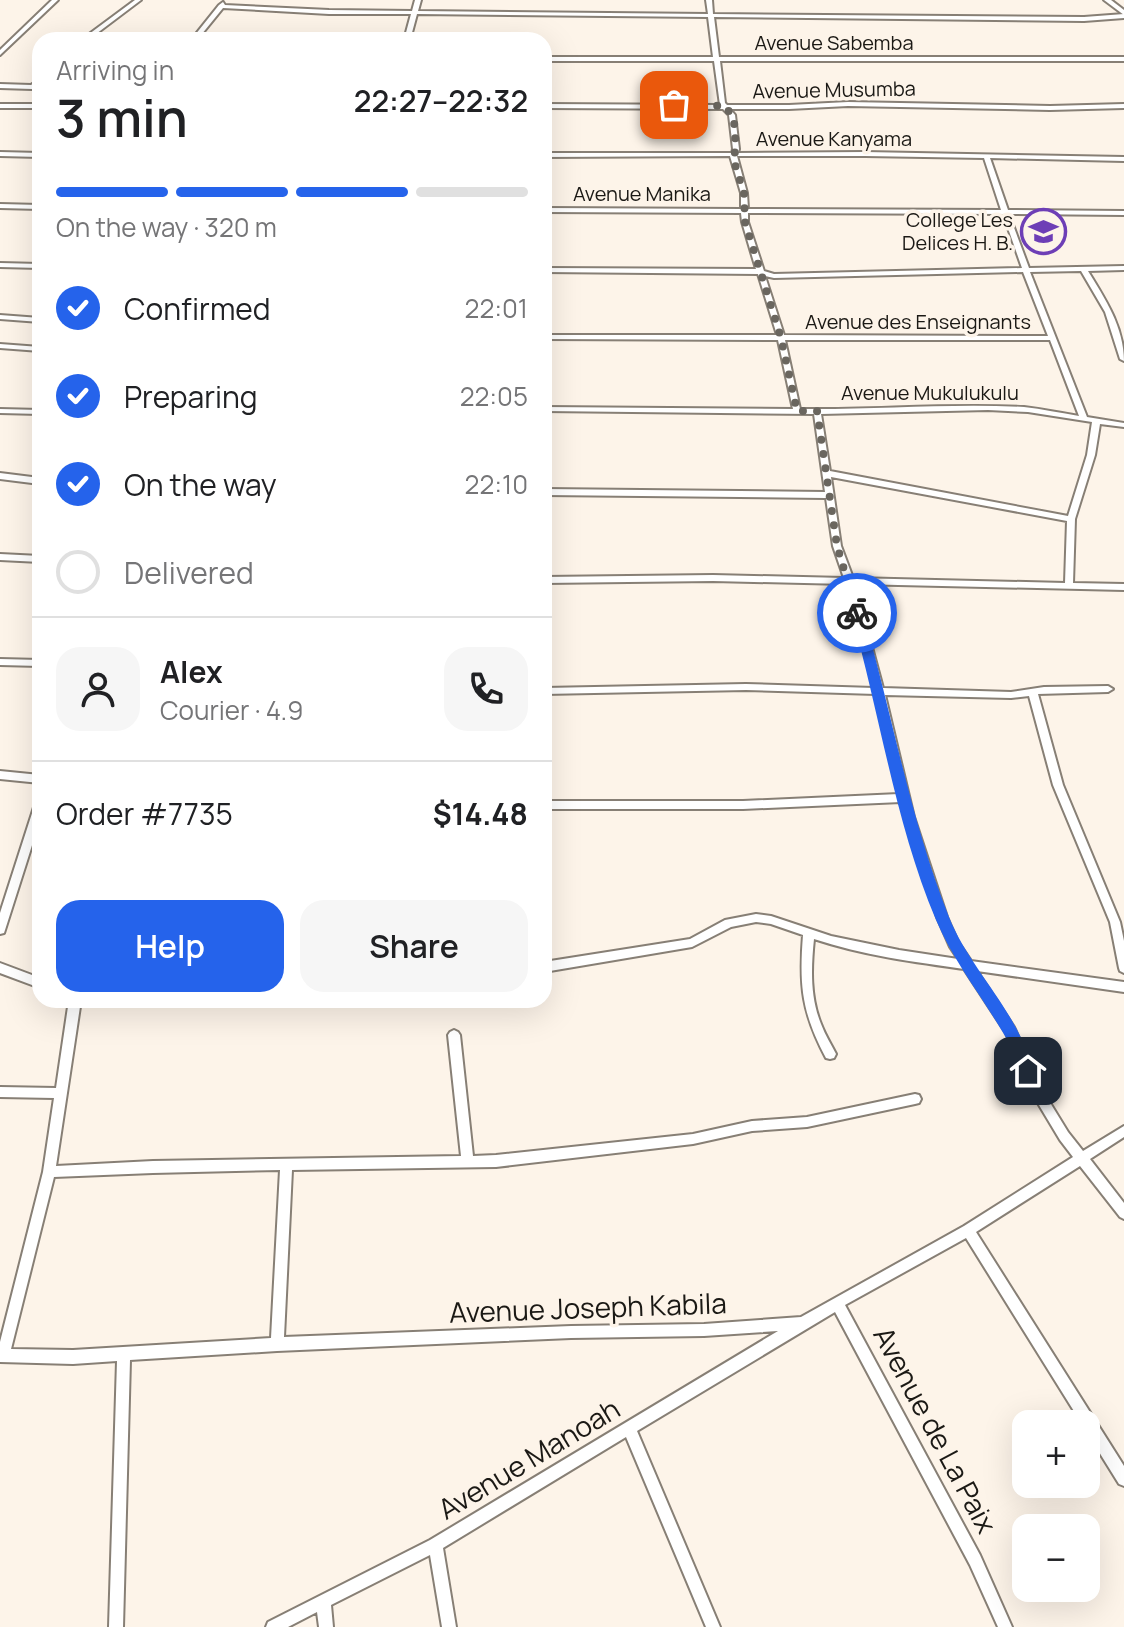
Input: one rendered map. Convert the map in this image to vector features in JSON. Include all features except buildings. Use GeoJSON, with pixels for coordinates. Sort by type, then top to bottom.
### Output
{"type":"FeatureCollection","features":[{"type":"Feature","properties":{"kind":"street"},"geometry":{"type":"LineString","coordinates":[[0,53],[55,0]]}},
{"type":"Feature","properties":{"kind":"street"},"geometry":{"type":"LineString","coordinates":[[95,32],[138,0]]}},
{"type":"Feature","properties":{"kind":"street"},"geometry":{"type":"LineString","coordinates":[[200,32],[226,0]]}},
{"type":"Feature","properties":{"kind":"street"},"geometry":{"type":"LineString","coordinates":[[409,32],[418,0]]}},
{"type":"Feature","properties":{"kind":"street"},"geometry":{"type":"LineString","coordinates":[[709,0],[722,103],[734,121],[736,149],[733,156],[744,193],[745,222],[781,338],[797,411]]}},
{"type":"Feature","properties":{"kind":"street"},"geometry":{"type":"LineString","coordinates":[[1107,0],[1124,14]]}},
{"type":"Feature","properties":{"kind":"street"},"geometry":{"type":"LineString","coordinates":[[221,6],[277,11],[1084,19],[1124,14]]}},
{"type":"Feature","properties":{"kind":"street","name":"Avenue Sabemba"},"geometry":{"type":"LineString","coordinates":[[552,59],[1124,59]]}},
{"type":"Feature","properties":{"kind":"street"},"geometry":{"type":"LineString","coordinates":[[0,86],[32,84]]}},
{"type":"Feature","properties":{"kind":"street"},"geometry":{"type":"LineString","coordinates":[[0,106],[32,106]]}},
{"type":"Feature","properties":{"kind":"street","name":"Avenue Musumba"},"geometry":{"type":"LineString","coordinates":[[552,106],[1124,106]]}},
{"type":"Feature","properties":{"kind":"street"},"geometry":{"type":"LineString","coordinates":[[0,154],[32,155]]}},
{"type":"Feature","properties":{"kind":"street","name":"Avenue Kanyama"},"geometry":{"type":"LineString","coordinates":[[552,155],[1124,159]]}},
{"type":"Feature","properties":{"kind":"street"},"geometry":{"type":"LineString","coordinates":[[986,156],[1084,419]]}},
{"type":"Feature","properties":{"kind":"street"},"geometry":{"type":"LineString","coordinates":[[0,206],[32,207]]}},
{"type":"Feature","properties":{"kind":"street","name":"Avenue Manika"},"geometry":{"type":"LineString","coordinates":[[552,210],[1124,213]]}},
{"type":"Feature","properties":{"kind":"street"},"geometry":{"type":"LineString","coordinates":[[0,265],[32,266]]}},
{"type":"Feature","properties":{"kind":"street"},"geometry":{"type":"LineString","coordinates":[[552,270],[761,272],[774,276],[1124,268]]}},
{"type":"Feature","properties":{"kind":"street"},"geometry":{"type":"LineString","coordinates":[[1084,270],[1109,312],[1124,359]]}},
{"type":"Feature","properties":{"kind":"street"},"geometry":{"type":"LineString","coordinates":[[0,317],[32,319]]}},
{"type":"Feature","properties":{"kind":"street","name":"Avenue des Enseignants"},"geometry":{"type":"LineString","coordinates":[[552,337],[1053,338]]}},
{"type":"Feature","properties":{"kind":"street"},"geometry":{"type":"LineString","coordinates":[[0,346],[32,348]]}},
{"type":"Feature","properties":{"kind":"street","name":"Avenue Mukulukulu"},"geometry":{"type":"LineString","coordinates":[[552,409],[817,411],[988,408],[1028,410],[1124,425]]}},
{"type":"Feature","properties":{"kind":"street"},"geometry":{"type":"LineString","coordinates":[[0,411],[32,412]]}},
{"type":"Feature","properties":{"kind":"street"},"geometry":{"type":"LineString","coordinates":[[817,411],[827,495],[837,546],[880,692],[904,798],[942,917],[954,944],[1010,1030],[1037,1091],[1081,1159],[1124,1213]]}},
{"type":"Feature","properties":{"kind":"street"},"geometry":{"type":"LineString","coordinates":[[1069,586],[1071,519],[1091,455],[1096,421]]}},
{"type":"Feature","properties":{"kind":"street"},"geometry":{"type":"LineString","coordinates":[[825,473],[1071,519]]}},
{"type":"Feature","properties":{"kind":"street"},"geometry":{"type":"LineString","coordinates":[[0,476],[32,480]]}},
{"type":"Feature","properties":{"kind":"street"},"geometry":{"type":"LineString","coordinates":[[552,492],[827,495]]}},
{"type":"Feature","properties":{"kind":"street"},"geometry":{"type":"LineString","coordinates":[[0,557],[32,559]]}},
{"type":"Feature","properties":{"kind":"street"},"geometry":{"type":"LineString","coordinates":[[552,580],[713,578],[1124,587]]}},
{"type":"Feature","properties":{"kind":"street"},"geometry":{"type":"LineString","coordinates":[[0,662],[32,663]]}},
{"type":"Feature","properties":{"kind":"street"},"geometry":{"type":"LineString","coordinates":[[552,691],[719,687],[1033,693],[1044,690],[1108,689]]}},
{"type":"Feature","properties":{"kind":"street"},"geometry":{"type":"LineString","coordinates":[[1033,693],[1058,785],[1115,922],[1124,968]]}},
{"type":"Feature","properties":{"kind":"street"},"geometry":{"type":"LineString","coordinates":[[0,775],[32,778]]}},
{"type":"Feature","properties":{"kind":"street"},"geometry":{"type":"LineString","coordinates":[[552,805],[758,805],[904,798]]}},
{"type":"Feature","properties":{"kind":"street"},"geometry":{"type":"LineString","coordinates":[[0,930],[32,829]]}},
{"type":"Feature","properties":{"kind":"street"},"geometry":{"type":"LineString","coordinates":[[552,966],[692,943],[739,919],[771,920],[809,933],[899,955],[1124,987]]}},
{"type":"Feature","properties":{"kind":"street"},"geometry":{"type":"LineString","coordinates":[[809,933],[805,968],[808,1002],[812,1024],[830,1054]]}},
{"type":"Feature","properties":{"kind":"street"},"geometry":{"type":"LineString","coordinates":[[0,968],[32,980]]}},
{"type":"Feature","properties":{"kind":"street"},"geometry":{"type":"LineString","coordinates":[[2,1356],[49,1172],[74,1008]]}},
{"type":"Feature","properties":{"kind":"street"},"geometry":{"type":"LineString","coordinates":[[454,1035],[468,1162]]}},
{"type":"Feature","properties":{"kind":"street"},"geometry":{"type":"LineString","coordinates":[[0,1092],[61,1093]]}},
{"type":"Feature","properties":{"kind":"street"},"geometry":{"type":"LineString","coordinates":[[49,1172],[468,1162],[575,1154],[693,1139],[752,1126],[807,1122],[915,1099]]}},
{"type":"Feature","properties":{"kind":"street","name":"Avenue Joseph Kabila"},"geometry":{"type":"LineString","coordinates":[[2,1356],[124,1355],[277,1344],[704,1330],[805,1322],[968,1230],[1124,1131]]}},
{"type":"Feature","properties":{"kind":"street"},"geometry":{"type":"LineString","coordinates":[[277,1344],[286,1165]]}},
{"type":"Feature","properties":{"kind":"street"},"geometry":{"type":"LineString","coordinates":[[968,1230],[1124,1479]]}},
{"type":"Feature","properties":{"kind":"street","name":"Avenue de La Paix"},"geometry":{"type":"LineString","coordinates":[[837,1303],[975,1560],[1005,1627]]}},
{"type":"Feature","properties":{"kind":"street","name":"Avenue Manoah"},"geometry":{"type":"LineString","coordinates":[[273,1627],[435,1545],[805,1322]]}},
{"type":"Feature","properties":{"kind":"street"},"geometry":{"type":"LineString","coordinates":[[116,1627],[124,1355]]}},
{"type":"Feature","properties":{"kind":"street"},"geometry":{"type":"LineString","coordinates":[[630,1430],[713,1627]]}},
{"type":"Feature","properties":{"kind":"street"},"geometry":{"type":"LineString","coordinates":[[435,1545],[449,1627]]}},
{"type":"Feature","properties":{"kind":"street"},"geometry":{"type":"LineString","coordinates":[[323,1601],[326,1627]]}},
{"type":"Feature","properties":{"kind":"way so far"},"geometry":{"type":"LineString","coordinates":[[674,105],[730,108],[736,149],[733,158],[744,193],[744,217],[750,242],[781,338],[797,411],[817,411],[827,495],[837,546],[857,613]]}},
{"type":"Feature","properties":{"kind":"place","name":"College Les Delices H. B."},"geometry":{"type":"Point","coordinates":[1044,231]}},
{"type":"Feature","properties":{"kind":"route"},"geometry":{"type":"LineString","coordinates":[[857,613],[880,692],[909,817],[942,917],[954,944],[1010,1030],[1028,1071]]}}]}
